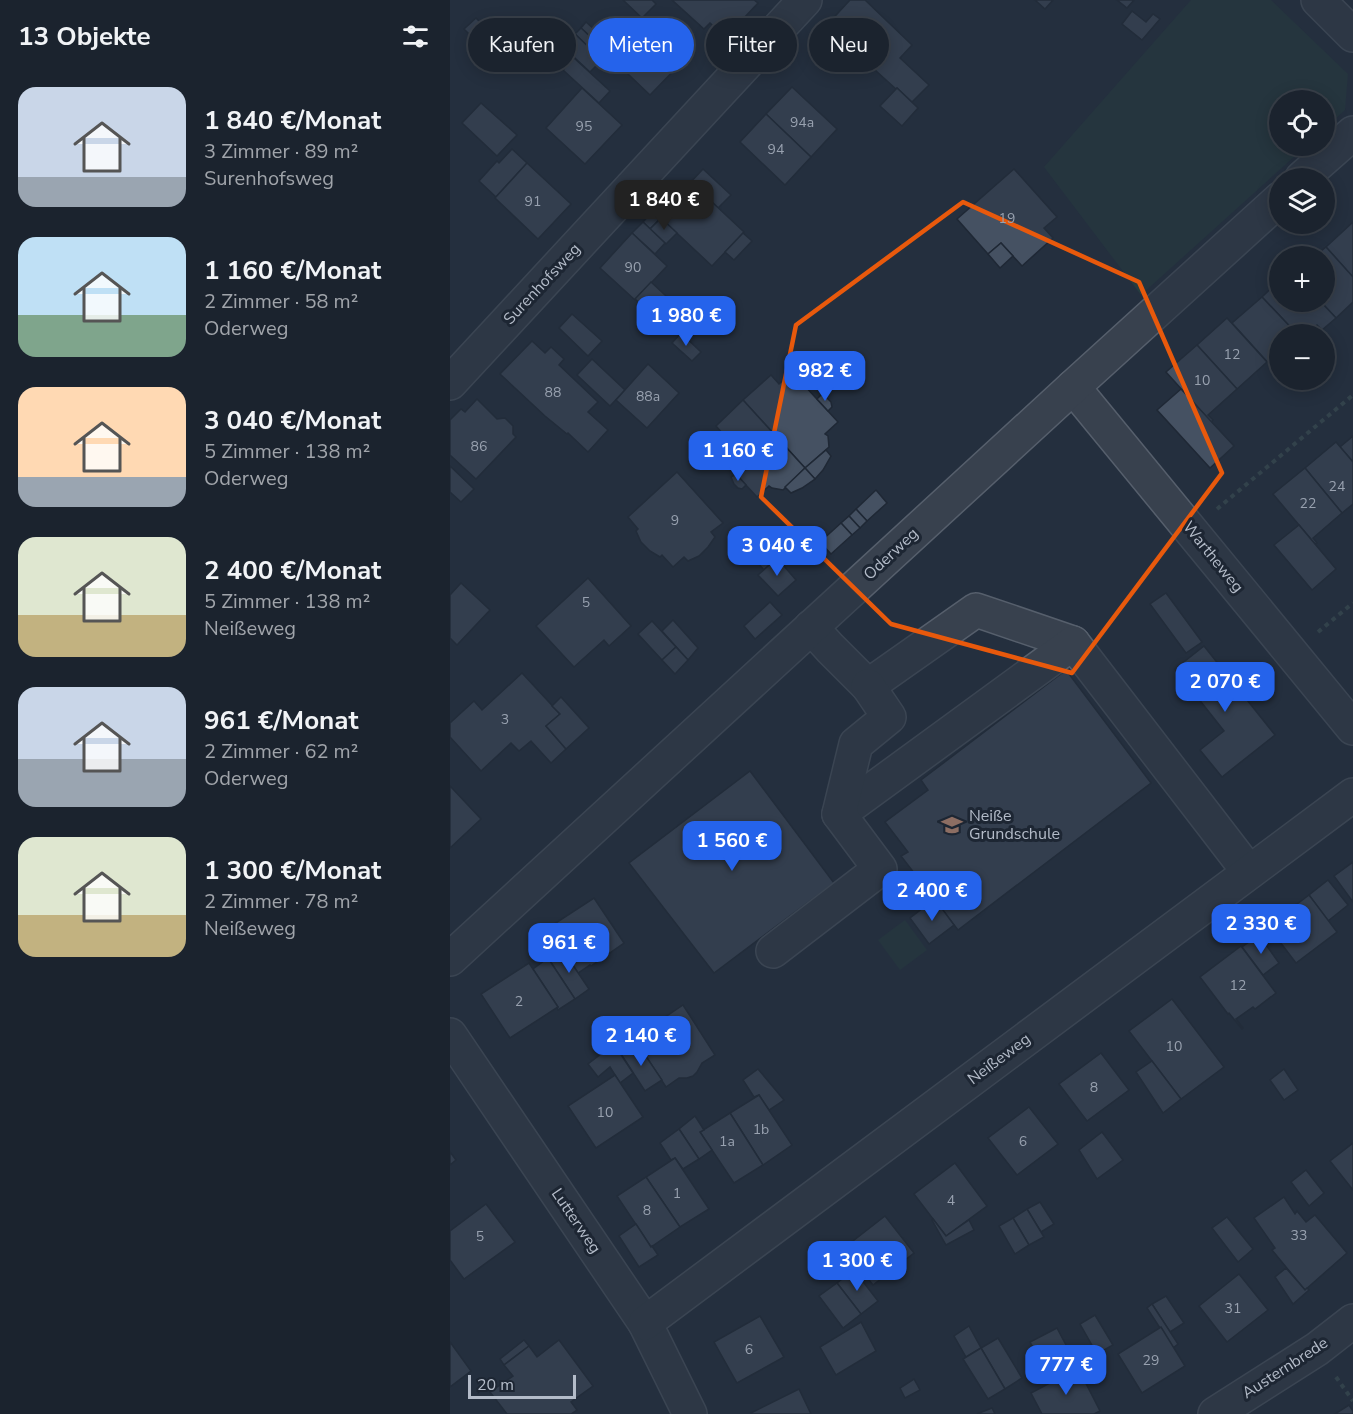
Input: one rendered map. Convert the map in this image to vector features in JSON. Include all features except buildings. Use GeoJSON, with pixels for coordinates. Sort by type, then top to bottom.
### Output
{"type":"FeatureCollection","features":[{"type":"Feature","properties":{"kind":"street","name":"Surenhofsweg"},"geometry":{"type":"LineString","coordinates":[[450,383],[806,0]]}},
{"type":"Feature","properties":{"kind":"street"},"geometry":{"type":"LineString","coordinates":[[1318,0],[1353,35]]}},
{"type":"Feature","properties":{"kind":"street"},"geometry":{"type":"LineString","coordinates":[[1313,168],[1353,133]]}},
{"type":"Feature","properties":{"kind":"street","name":"Oderweg"},"geometry":{"type":"LineString","coordinates":[[450,959],[1269,209]]}},
{"type":"Feature","properties":{"kind":"street","name":"Wartheweg"},"geometry":{"type":"LineString","coordinates":[[1073,387],[1353,728]]}},
{"type":"Feature","properties":{"kind":"street"},"geometry":{"type":"LineString","coordinates":[[868,686],[976,610],[1073,644],[1250,872]]}},
{"type":"Feature","properties":{"kind":"street"},"geometry":{"type":"LineString","coordinates":[[811,627],[868,686],[889,717],[856,744],[839,814]]}},
{"type":"Feature","properties":{"kind":"street"},"geometry":{"type":"LineString","coordinates":[[839,814],[1073,644]]}},
{"type":"Feature","properties":{"kind":"street","name":"Neißeweg"},"geometry":{"type":"LineString","coordinates":[[645,1323],[1353,795]]}},
{"type":"Feature","properties":{"kind":"street"},"geometry":{"type":"LineString","coordinates":[[773,951],[880,869],[839,814]]}},
{"type":"Feature","properties":{"kind":"street","name":"Lutterweg"},"geometry":{"type":"LineString","coordinates":[[450,1035],[645,1323],[690,1414]]}},
{"type":"Feature","properties":{"kind":"street","name":"Austernbrede"},"geometry":{"type":"LineString","coordinates":[[1215,1414],[1317,1349],[1353,1321]]}},
{"type":"Feature","properties":{"kind":"path"},"geometry":{"type":"LineString","coordinates":[[1191,530],[1353,395]]}},
{"type":"Feature","properties":{"kind":"path"},"geometry":{"type":"LineString","coordinates":[[1292,654],[1353,603]]}},
{"type":"Feature","properties":{"kind":"highlighted area"},"geometry":{"type":"Polygon","coordinates":[[[963,202],[1139,282],[1222,473],[1072,673],[891,624],[761,497],[796,325],[963,202]]]}},
{"type":"Feature","properties":{"kind":"green space"},"geometry":{"type":"Polygon","coordinates":[[[1191,0],[1271,0],[1348,74],[1345,110],[1335,119],[1335,90],[1269,90],[1269,156],[1295,156],[1282,168],[1269,168],[1269,179],[1141,295],[1044,167],[1191,0]]]}},
{"type":"Feature","properties":{"kind":"green space"},"geometry":{"type":"Polygon","coordinates":[[[905,920],[927,950],[900,970],[878,940],[905,920]]]}},
{"type":"Feature","properties":{"kind":"place","name":"Neiße Grundschule"},"geometry":{"type":"Point","coordinates":[952,825]}}]}
